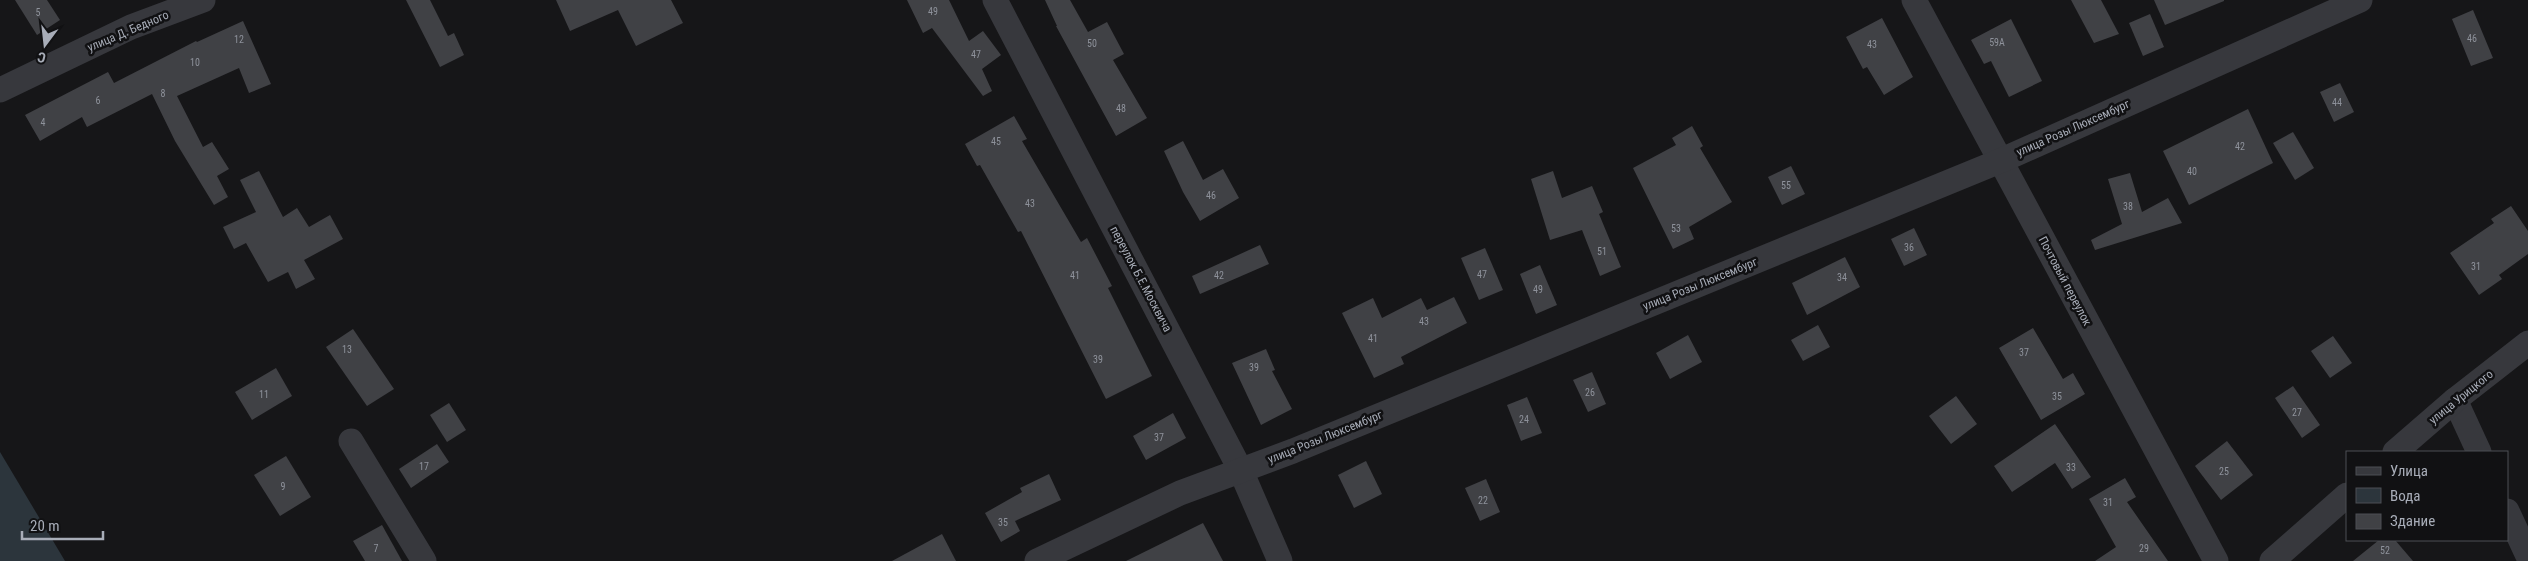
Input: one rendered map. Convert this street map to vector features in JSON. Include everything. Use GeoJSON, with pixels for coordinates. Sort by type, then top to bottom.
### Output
{"type":"FeatureCollection","features":[{"type":"Feature","properties":{"kind":"street","name":"улица Д. Бедного"},"geometry":{"type":"LineString","coordinates":[[0,90],[130,27],[203,0]]}},
{"type":"Feature","properties":{"kind":"street","name":"переулок Б.Е.Москвича"},"geometry":{"type":"LineString","coordinates":[[995,0],[1242,471],[1280,561]]}},
{"type":"Feature","properties":{"kind":"street","name":"Почтовый переулок"},"geometry":{"type":"LineString","coordinates":[[1914,0],[2216,561]]}},
{"type":"Feature","properties":{"kind":"street","name":"улица Розы Люксембург"},"geometry":{"type":"LineString","coordinates":[[1037,561],[1180,493],[1242,471],[2000,161],[2360,0]]}},
{"type":"Feature","properties":{"kind":"street","name":"улица Урицкого"},"geometry":{"type":"LineString","coordinates":[[2397,451],[2455,400],[2528,343]]}},
{"type":"Feature","properties":{"kind":"street"},"geometry":{"type":"LineString","coordinates":[[2455,400],[2479,451]]}},
{"type":"Feature","properties":{"kind":"street"},"geometry":{"type":"LineString","coordinates":[[351,441],[424,561]]}},
{"type":"Feature","properties":{"kind":"street"},"geometry":{"type":"LineString","coordinates":[[2272,561],[2346,496]]}},
{"type":"Feature","properties":{"kind":"street"},"geometry":{"type":"LineString","coordinates":[[2508,513],[2528,556]]}},
{"type":"Feature","properties":{"kind":"water"},"geometry":{"type":"Polygon","coordinates":[[[0,452],[65,561],[0,561],[0,452]]]}},
{"type":"Feature","properties":{"kind":"building"},"geometry":{"type":"Polygon","coordinates":[[[15,0],[47,0],[60,20],[37,35],[15,0]]]}},
{"type":"Feature","properties":{"kind":"building"},"geometry":{"type":"Polygon","coordinates":[[[406,0],[430,0],[448,36],[454,33],[464,55],[440,67],[406,0]]]}},
{"type":"Feature","properties":{"kind":"building"},"geometry":{"type":"Polygon","coordinates":[[[556,0],[671,0],[683,23],[636,46],[618,10],[570,31],[556,0]]]}},
{"type":"Feature","properties":{"kind":"building"},"geometry":{"type":"Polygon","coordinates":[[[907,0],[949,0],[969,41],[983,31],[1001,55],[982,69],[992,91],[983,96],[932,28],[923,33],[907,0]]]}},
{"type":"Feature","properties":{"kind":"building"},"geometry":{"type":"Polygon","coordinates":[[[1045,0],[1070,0],[1088,32],[1107,22],[1124,54],[1113,60],[1147,118],[1116,136],[1056,26],[1045,0]]]}},
{"type":"Feature","properties":{"kind":"building"},"geometry":{"type":"Polygon","coordinates":[[[2071,0],[2101,0],[2119,34],[2094,43],[2071,0]]]}},
{"type":"Feature","properties":{"kind":"building"},"geometry":{"type":"Polygon","coordinates":[[[2154,0],[2224,0],[2224,1],[2165,25],[2154,0]]]}},
{"type":"Feature","properties":{"kind":"building"},"geometry":{"type":"Polygon","coordinates":[[[2473,10],[2493,58],[2471,66],[2452,19],[2473,10]]]}},
{"type":"Feature","properties":{"kind":"building"},"geometry":{"type":"Polygon","coordinates":[[[2150,14],[2164,47],[2143,56],[2129,23],[2150,14]]]}},
{"type":"Feature","properties":{"kind":"building"},"geometry":{"type":"Polygon","coordinates":[[[1882,18],[1913,77],[1884,95],[1867,67],[1863,69],[1846,37],[1882,18]]]}},
{"type":"Feature","properties":{"kind":"building"},"geometry":{"type":"Polygon","coordinates":[[[2011,19],[2042,81],[2009,97],[1991,61],[1984,64],[1971,40],[2011,19]]]}},
{"type":"Feature","properties":{"kind":"building"},"geometry":{"type":"Polygon","coordinates":[[[243,21],[271,84],[249,93],[239,68],[177,96],[203,147],[212,142],[229,169],[217,176],[228,197],[214,205],[175,141],[152,94],[87,127],[82,117],[40,141],[25,115],[108,72],[114,83],[196,41],[243,21]]]}},
{"type":"Feature","properties":{"kind":"building"},"geometry":{"type":"Polygon","coordinates":[[[2340,83],[2354,112],[2334,122],[2320,92],[2340,83]]]}},
{"type":"Feature","properties":{"kind":"building"},"geometry":{"type":"Polygon","coordinates":[[[2248,109],[2273,163],[2189,205],[2163,151],[2248,109]]]}},
{"type":"Feature","properties":{"kind":"building"},"geometry":{"type":"Polygon","coordinates":[[[1014,116],[1027,139],[1022,141],[1081,242],[1087,238],[1112,286],[1108,288],[1152,376],[1106,399],[1021,231],[1018,232],[980,165],[977,166],[965,144],[1014,116]]]}},
{"type":"Feature","properties":{"kind":"building"},"geometry":{"type":"Polygon","coordinates":[[[1692,126],[1703,146],[1700,148],[1732,202],[1689,227],[1694,239],[1673,249],[1633,168],[1676,145],[1672,138],[1692,126]]]}},
{"type":"Feature","properties":{"kind":"building"},"geometry":{"type":"Polygon","coordinates":[[[2293,132],[2314,168],[2295,180],[2273,143],[2293,132]]]}},
{"type":"Feature","properties":{"kind":"building"},"geometry":{"type":"Polygon","coordinates":[[[1183,141],[1203,180],[1223,169],[1239,198],[1200,221],[1183,192],[1164,151],[1183,141]]]}},
{"type":"Feature","properties":{"kind":"building"},"geometry":{"type":"Polygon","coordinates":[[[1791,166],[1805,194],[1782,205],[1768,177],[1791,166]]]}},
{"type":"Feature","properties":{"kind":"building"},"geometry":{"type":"Polygon","coordinates":[[[259,171],[283,217],[297,208],[309,227],[330,215],[343,239],[304,260],[315,279],[296,289],[288,272],[268,282],[246,243],[234,249],[223,227],[256,212],[240,180],[259,171]]]}},
{"type":"Feature","properties":{"kind":"building"},"geometry":{"type":"Polygon","coordinates":[[[1553,171],[1562,198],[1592,186],[1603,212],[1599,214],[1621,267],[1600,276],[1582,230],[1550,240],[1531,179],[1553,171]]]}},
{"type":"Feature","properties":{"kind":"building"},"geometry":{"type":"Polygon","coordinates":[[[2130,173],[2142,212],[2168,198],[2182,223],[2095,250],[2091,240],[2122,224],[2108,179],[2130,173]]]}},
{"type":"Feature","properties":{"kind":"building"},"geometry":{"type":"Polygon","coordinates":[[[2511,206],[2528,231],[2528,254],[2499,275],[2502,279],[2479,295],[2450,253],[2494,223],[2491,219],[2511,206]]]}},
{"type":"Feature","properties":{"kind":"building"},"geometry":{"type":"Polygon","coordinates":[[[1914,228],[1927,255],[1904,266],[1891,239],[1914,228]]]}},
{"type":"Feature","properties":{"kind":"building"},"geometry":{"type":"Polygon","coordinates":[[[1260,245],[1269,264],[1200,294],[1192,276],[1260,245]]]}},
{"type":"Feature","properties":{"kind":"building"},"geometry":{"type":"Polygon","coordinates":[[[1485,248],[1503,290],[1479,300],[1461,258],[1485,248]]]}},
{"type":"Feature","properties":{"kind":"building"},"geometry":{"type":"Polygon","coordinates":[[[1845,257],[1860,287],[1807,315],[1792,283],[1845,257]]]}},
{"type":"Feature","properties":{"kind":"building"},"geometry":{"type":"Polygon","coordinates":[[[1540,265],[1557,305],[1536,314],[1520,274],[1540,265]]]}},
{"type":"Feature","properties":{"kind":"building"},"geometry":{"type":"Polygon","coordinates":[[[1454,297],[1467,323],[1401,357],[1404,364],[1374,378],[1342,313],[1373,298],[1382,318],[1421,298],[1427,310],[1454,297]]]}},
{"type":"Feature","properties":{"kind":"building"},"geometry":{"type":"Polygon","coordinates":[[[1818,325],[1830,347],[1803,361],[1791,340],[1818,325]]]}},
{"type":"Feature","properties":{"kind":"building"},"geometry":{"type":"Polygon","coordinates":[[[2033,328],[2063,379],[2073,373],[2085,394],[2041,420],[1999,348],[2033,328]]]}},
{"type":"Feature","properties":{"kind":"building"},"geometry":{"type":"Polygon","coordinates":[[[353,329],[394,389],[367,406],[326,347],[353,329]]]}},
{"type":"Feature","properties":{"kind":"building"},"geometry":{"type":"Polygon","coordinates":[[[1688,335],[1702,362],[1670,379],[1656,353],[1688,335]]]}},
{"type":"Feature","properties":{"kind":"building"},"geometry":{"type":"Polygon","coordinates":[[[2333,336],[2352,363],[2330,378],[2311,351],[2333,336]]]}},
{"type":"Feature","properties":{"kind":"building"},"geometry":{"type":"Polygon","coordinates":[[[1266,349],[1275,370],[1272,371],[1292,409],[1261,425],[1232,363],[1266,349]]]}},
{"type":"Feature","properties":{"kind":"building"},"geometry":{"type":"Polygon","coordinates":[[[276,368],[292,396],[252,420],[235,392],[276,368]]]}},
{"type":"Feature","properties":{"kind":"building"},"geometry":{"type":"Polygon","coordinates":[[[1592,372],[1606,404],[1588,412],[1573,380],[1592,372]]]}},
{"type":"Feature","properties":{"kind":"building"},"geometry":{"type":"Polygon","coordinates":[[[2293,386],[2320,425],[2302,438],[2275,398],[2293,386]]]}},
{"type":"Feature","properties":{"kind":"building"},"geometry":{"type":"Polygon","coordinates":[[[1956,396],[1977,424],[1951,444],[1929,416],[1956,396]]]}},
{"type":"Feature","properties":{"kind":"building"},"geometry":{"type":"Polygon","coordinates":[[[1527,397],[1542,433],[1521,441],[1507,405],[1527,397]]]}},
{"type":"Feature","properties":{"kind":"building"},"geometry":{"type":"Polygon","coordinates":[[[449,403],[466,430],[447,442],[430,415],[449,403]]]}},
{"type":"Feature","properties":{"kind":"building"},"geometry":{"type":"Polygon","coordinates":[[[1173,413],[1186,438],[1146,460],[1133,436],[1173,413]]]}},
{"type":"Feature","properties":{"kind":"building"},"geometry":{"type":"Polygon","coordinates":[[[2055,424],[2091,477],[2072,489],[2055,463],[2012,492],[1994,466],[2055,424]]]}},
{"type":"Feature","properties":{"kind":"building"},"geometry":{"type":"Polygon","coordinates":[[[2227,441],[2253,475],[2221,500],[2195,466],[2227,441]]]}},
{"type":"Feature","properties":{"kind":"building"},"geometry":{"type":"Polygon","coordinates":[[[437,444],[449,462],[411,488],[399,469],[437,444]]]}},
{"type":"Feature","properties":{"kind":"building"},"geometry":{"type":"Polygon","coordinates":[[[286,456],[311,497],[280,516],[254,475],[286,456]]]}},
{"type":"Feature","properties":{"kind":"building"},"geometry":{"type":"Polygon","coordinates":[[[1366,461],[1382,494],[1354,508],[1338,475],[1366,461]]]}},
{"type":"Feature","properties":{"kind":"building"},"geometry":{"type":"Polygon","coordinates":[[[1049,474],[1061,500],[1015,521],[1020,531],[1001,542],[985,513],[1022,492],[1020,488],[1049,474]]]}},
{"type":"Feature","properties":{"kind":"building"},"geometry":{"type":"Polygon","coordinates":[[[2125,478],[2136,497],[2127,502],[2168,561],[2095,561],[2116,547],[2089,499],[2125,478]]]}},
{"type":"Feature","properties":{"kind":"building"},"geometry":{"type":"Polygon","coordinates":[[[1486,479],[1500,512],[1480,521],[1465,488],[1486,479]]]}},
{"type":"Feature","properties":{"kind":"building"},"geometry":{"type":"Polygon","coordinates":[[[1203,523],[1223,561],[1126,561],[1203,523]]]}},
{"type":"Feature","properties":{"kind":"building"},"geometry":{"type":"Polygon","coordinates":[[[382,525],[402,561],[365,561],[353,541],[382,525]]]}},
{"type":"Feature","properties":{"kind":"building"},"geometry":{"type":"Polygon","coordinates":[[[942,534],[956,561],[892,561],[942,534]]]}},
{"type":"Feature","properties":{"kind":"building"},"geometry":{"type":"Polygon","coordinates":[[[2378,541],[2396,541],[2413,561],[2353,561],[2378,541]]]}}]}
